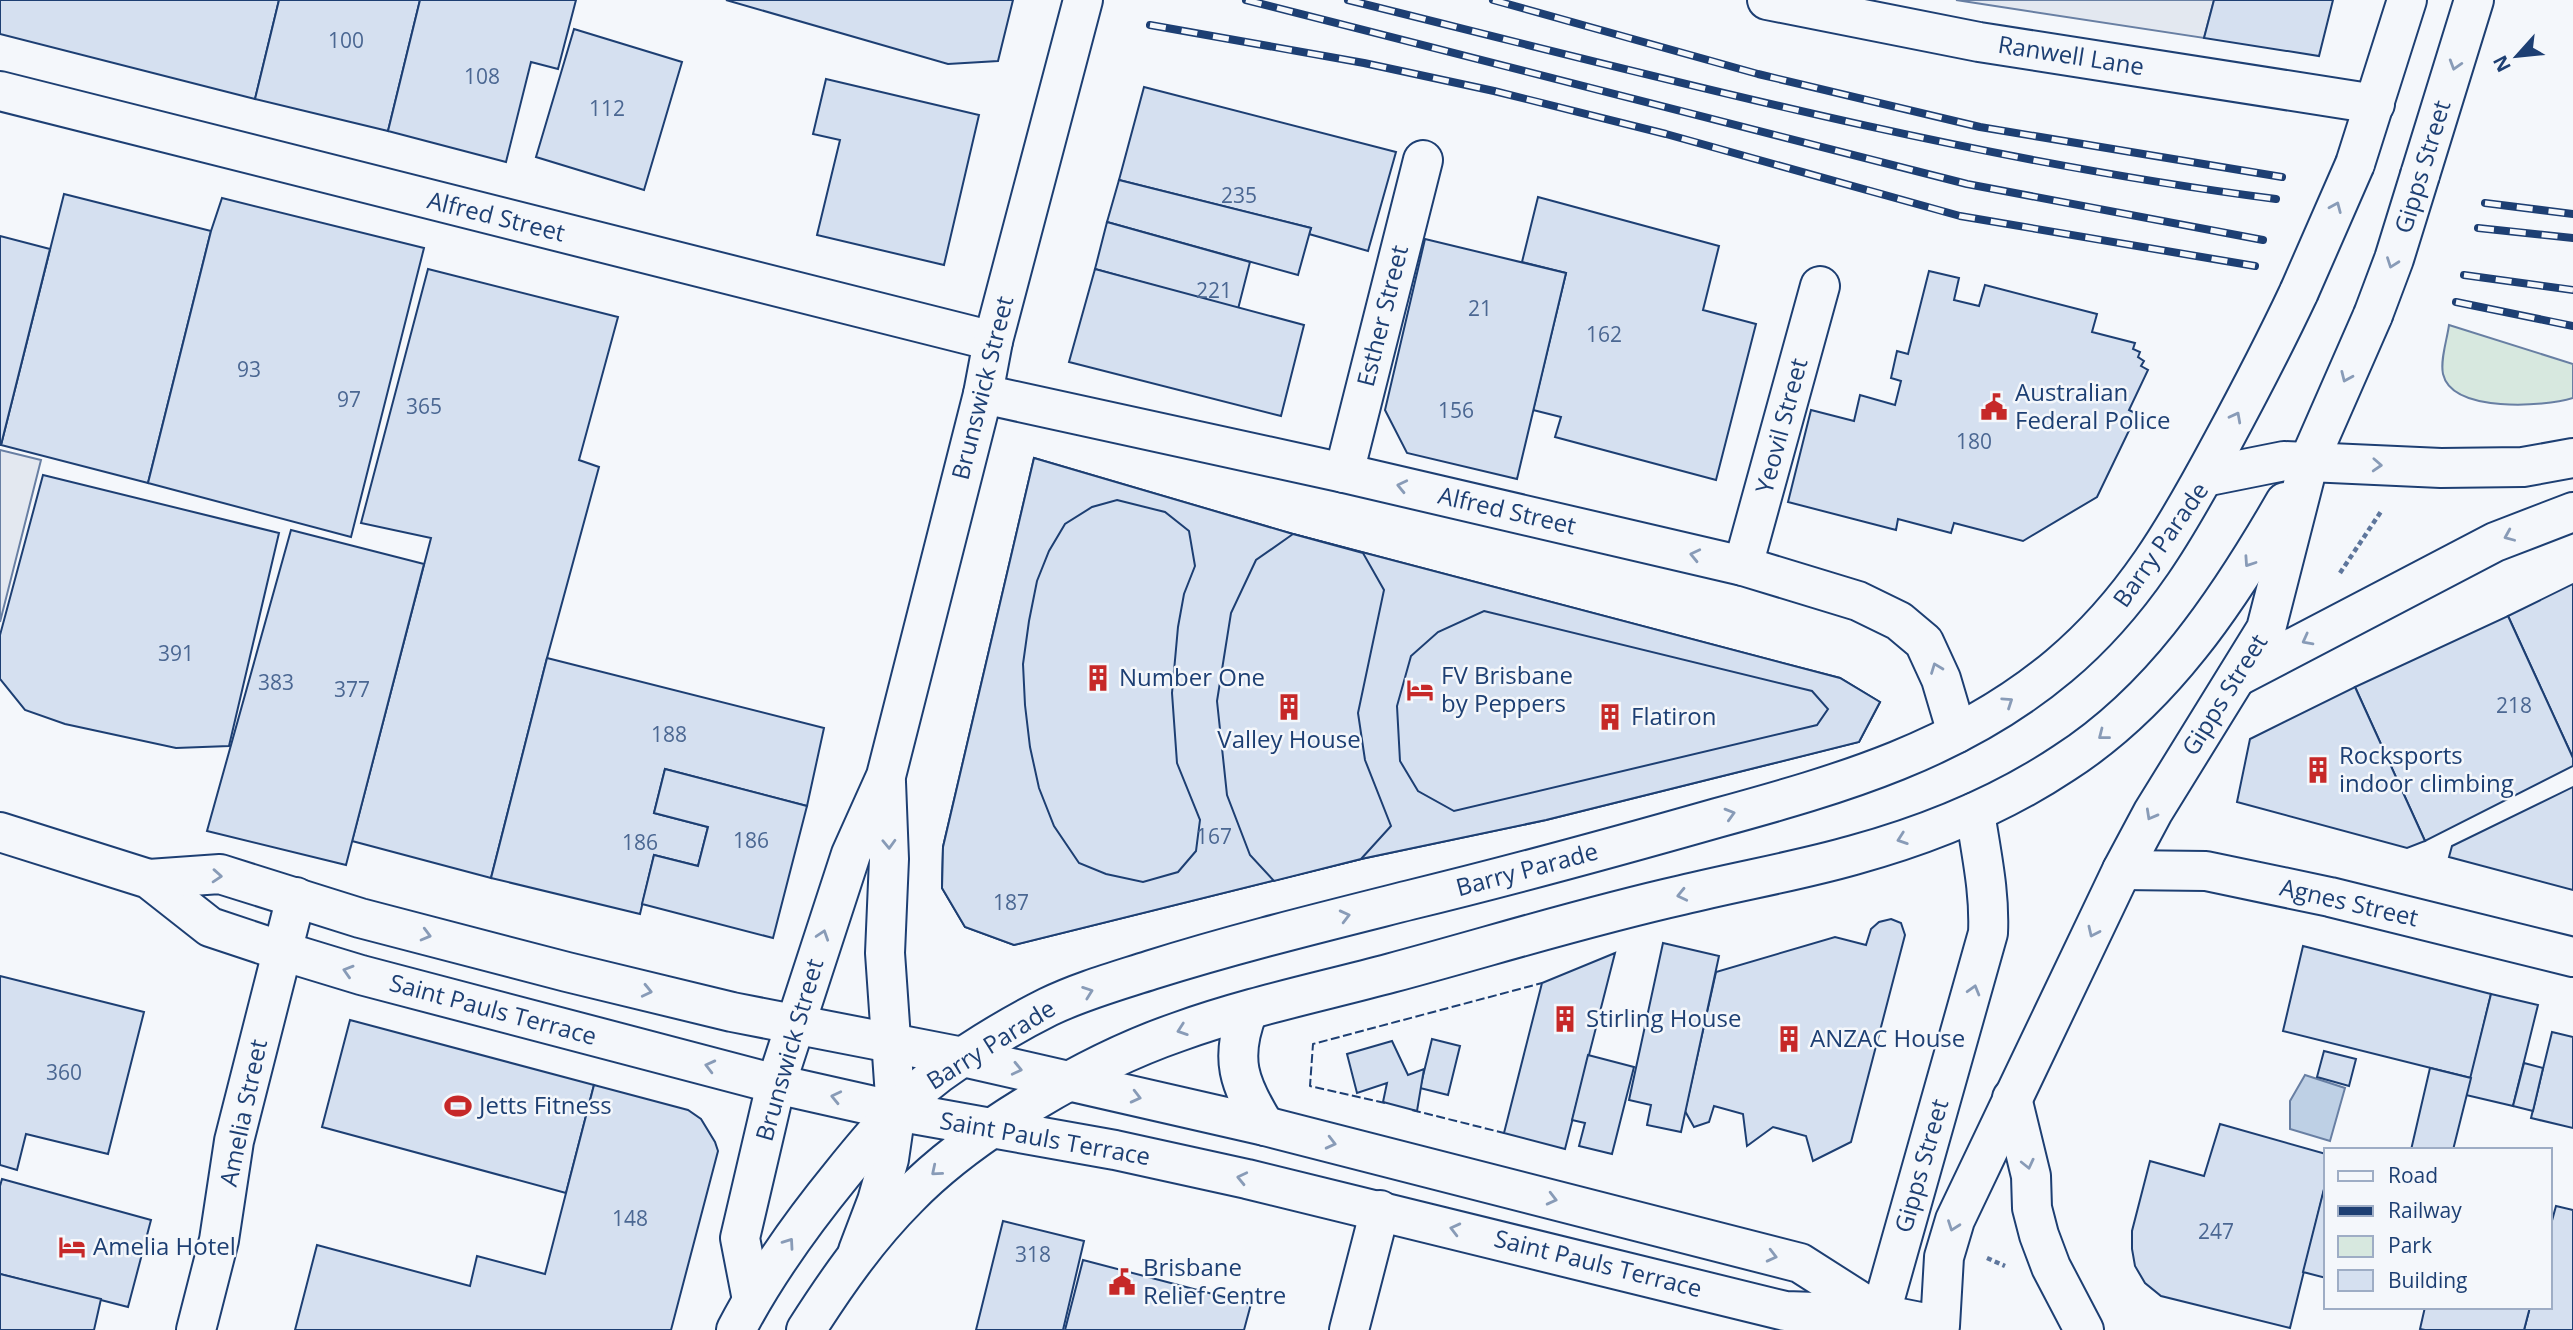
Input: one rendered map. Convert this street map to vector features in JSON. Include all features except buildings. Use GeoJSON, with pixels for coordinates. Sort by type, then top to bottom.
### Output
{"type":"FeatureCollection","features":[{"type":"Feature","properties":{"kind":"main road","name":"Brunswick Street"},"geometry":{"type":"LineString","coordinates":[[744,1315],[740,1238],[776,1084],[859,833],[886,776],[983,394],[993,341],[1083,0]]}},
{"type":"Feature","properties":{"kind":"main road","name":"Ranwell Lane"},"geometry":{"type":"LineString","coordinates":[[1767,0],[1906,14],[1979,42],[2375,104]]}},
{"type":"Feature","properties":{"kind":"main road"},"geometry":{"type":"LineString","coordinates":[[2204,477],[2273,349],[2300,292],[2354,164],[2407,0]]}},
{"type":"Feature","properties":{"kind":"main road","name":"Gipps Street"},"geometry":{"type":"LineString","coordinates":[[1940,1328],[1944,1257],[1949,1236],[1965,1198],[2122,870],[2153,812],[2266,629],[2309,461],[2394,259],[2474,0]]}},
{"type":"Feature","properties":{"kind":"main road","name":"Alfred Street"},"geometry":{"type":"LineString","coordinates":[[0,91],[993,341]]}},
{"type":"Feature","properties":{"kind":"main road","name":"Esther Street"},"geometry":{"type":"LineString","coordinates":[[1344,473],[1423,160]]}},
{"type":"Feature","properties":{"kind":"main road","name":"Yeovil Street"},"geometry":{"type":"LineString","coordinates":[[1743,566],[1820,286]]}},
{"type":"Feature","properties":{"kind":"main road","name":"Alfred Street"},"geometry":{"type":"LineString","coordinates":[[983,394],[1344,473],[1743,566],[1873,607],[1909,628],[1924,642],[1932,656],[1957,733]]}},
{"type":"Feature","properties":{"kind":"main road","name":"Barry Parade"},"geometry":{"type":"LineString","coordinates":[[744,1315],[792,1238],[896,1111],[936,1076],[963,1057],[1046,1008],[1117,982],[1279,933],[1517,874],[1832,785],[1895,763],[1957,733],[2056,668],[2118,609],[2173,532],[2204,477],[2274,462],[2309,461],[2441,468],[2523,467],[2573,458]]}},
{"type":"Feature","properties":{"kind":"main road"},"geometry":{"type":"LineString","coordinates":[[1070,1082],[1125,1053],[1176,1032],[1674,896],[1854,855],[1975,812],[2017,791],[2067,762],[2112,727],[2158,685],[2204,630],[2256,553],[2309,461]]}},
{"type":"Feature","properties":{"kind":"main road"},"geometry":{"type":"LineString","coordinates":[[2237,677],[2495,542],[2573,512]]}},
{"type":"Feature","properties":{"kind":"main road","name":"Brunswick Street"},"geometry":{"type":"LineString","coordinates":[[853,1261],[884,1178],[896,1111],[885,953],[889,859],[886,776]]}},
{"type":"Feature","properties":{"kind":"main road","name":"Gipps Street"},"geometry":{"type":"LineString","coordinates":[[1878,1322],[1988,933],[1990,911],[1975,812]]}},
{"type":"Feature","properties":{"kind":"main road","name":"Saint Pauls Terrace"},"geometry":{"type":"LineString","coordinates":[[0,832],[149,879],[210,927],[282,951],[361,975],[776,1084],[990,1130],[1115,1150],[1380,1210],[1785,1311],[1940,1328]]}},
{"type":"Feature","properties":{"kind":"main road","name":"Agnes Street"},"geometry":{"type":"LineString","coordinates":[[2122,870],[2206,871],[2330,897],[2573,957]]}},
{"type":"Feature","properties":{"kind":"main road","name":"Saint Pauls Terrace"},"geometry":{"type":"LineString","coordinates":[[149,879],[220,874],[360,918],[567,972],[732,1012],[963,1057],[1265,1126],[1800,1263],[1878,1322]]}},
{"type":"Feature","properties":{"kind":"main road","name":"Amelia Street"},"geometry":{"type":"LineString","coordinates":[[196,1330],[219,1240],[234,1141],[296,897]]}},
{"type":"Feature","properties":{"kind":"main road"},"geometry":{"type":"LineString","coordinates":[[1248,1011],[1238,1039],[1239,1072],[1243,1087],[1265,1126]]}},
{"type":"Feature","properties":{"kind":"main road","name":"Brunswick Street"},"geometry":{"type":"LineString","coordinates":[[806,1330],[853,1261],[909,1195],[990,1130],[1070,1082]]}},
{"type":"Feature","properties":{"kind":"main road"},"geometry":{"type":"LineString","coordinates":[[2012,1098],[2031,1176],[2032,1208],[2039,1235],[2051,1267],[2084,1330]]}},
{"type":"Feature","properties":{"kind":"main road"},"geometry":{"type":"LineString","coordinates":[[1349,1330],[1380,1210]]}},
{"type":"Feature","properties":{"kind":"path"},"geometry":{"type":"LineString","coordinates":[[2338,576],[2382,509]]}},
{"type":"Feature","properties":{"kind":"green space"},"geometry":{"type":"Polygon","coordinates":[[[2449,325],[2573,364],[2573,398],[2521,405],[2480,401],[2463,395],[2450,387],[2443,374],[2443,356],[2449,325]]]}},
{"type":"Feature","properties":{"kind":"shaded area"},"geometry":{"type":"Polygon","coordinates":[[[1956,0],[2214,0],[2204,38],[1956,0]]]}},
{"type":"Feature","properties":{"kind":"shaded area"},"geometry":{"type":"Polygon","coordinates":[[[0,450],[41,460],[0,622],[0,450]]]}},
{"type":"Feature","properties":{"kind":"water"},"geometry":{"type":"Polygon","coordinates":[[[2305,1075],[2345,1088],[2330,1141],[2290,1129],[2290,1101],[2305,1075]]]}},
{"type":"Feature","properties":{"kind":"railway"},"geometry":{"type":"LineString","coordinates":[[1246,0],[1967,184],[2263,240]]}},
{"type":"Feature","properties":{"kind":"railway"},"geometry":{"type":"LineString","coordinates":[[1348,0],[1809,113],[2042,162],[2276,199]]}},
{"type":"Feature","properties":{"kind":"railway"},"geometry":{"type":"LineString","coordinates":[[1493,0],[1758,74],[1980,127],[2282,177]]}},
{"type":"Feature","properties":{"kind":"railway"},"geometry":{"type":"LineString","coordinates":[[1150,25],[1364,63],[1494,91],[1666,134],[1960,216],[2255,266]]}},
{"type":"Feature","properties":{"kind":"railway"},"geometry":{"type":"LineString","coordinates":[[2485,203],[2573,214]]}},
{"type":"Feature","properties":{"kind":"railway"},"geometry":{"type":"LineString","coordinates":[[2478,228],[2573,238]]}},
{"type":"Feature","properties":{"kind":"railway"},"geometry":{"type":"LineString","coordinates":[[2464,275],[2573,290]]}},
{"type":"Feature","properties":{"kind":"railway"},"geometry":{"type":"LineString","coordinates":[[2456,302],[2573,326]]}},
{"type":"Feature","properties":{"kind":"fence"},"geometry":{"type":"LineString","coordinates":[[1385,1103],[1310,1086],[1313,1044],[1542,983]]}},
{"type":"Feature","properties":{"kind":"fence"},"geometry":{"type":"LineString","coordinates":[[1412,1110],[1504,1133]]}},
{"type":"Feature","properties":{"kind":"place","name":"Australian Federal Police"},"geometry":{"type":"Point","coordinates":[1994,407]}},
{"type":"Feature","properties":{"kind":"place","name":"Number One"},"geometry":{"type":"Point","coordinates":[1098,678]}},
{"type":"Feature","properties":{"kind":"place","name":"FV Brisbane by Peppers"},"geometry":{"type":"Point","coordinates":[1420,690]}},
{"type":"Feature","properties":{"kind":"place","name":"Valley House"},"geometry":{"type":"Point","coordinates":[1289,707]}},
{"type":"Feature","properties":{"kind":"place","name":"Flatiron"},"geometry":{"type":"Point","coordinates":[1610,717]}},
{"type":"Feature","properties":{"kind":"place","name":"Rocksports indoor climbing"},"geometry":{"type":"Point","coordinates":[2318,770]}},
{"type":"Feature","properties":{"kind":"place","name":"Stirling House"},"geometry":{"type":"Point","coordinates":[1565,1019]}},
{"type":"Feature","properties":{"kind":"place","name":"ANZAC House"},"geometry":{"type":"Point","coordinates":[1789,1039]}},
{"type":"Feature","properties":{"kind":"place","name":"Jetts Fitness"},"geometry":{"type":"Point","coordinates":[458,1106]}},
{"type":"Feature","properties":{"kind":"place","name":"Amelia Hotel"},"geometry":{"type":"Point","coordinates":[72,1247]}},
{"type":"Feature","properties":{"kind":"place","name":"Brisbane Relief Centre"},"geometry":{"type":"Point","coordinates":[1122,1282]}}]}
